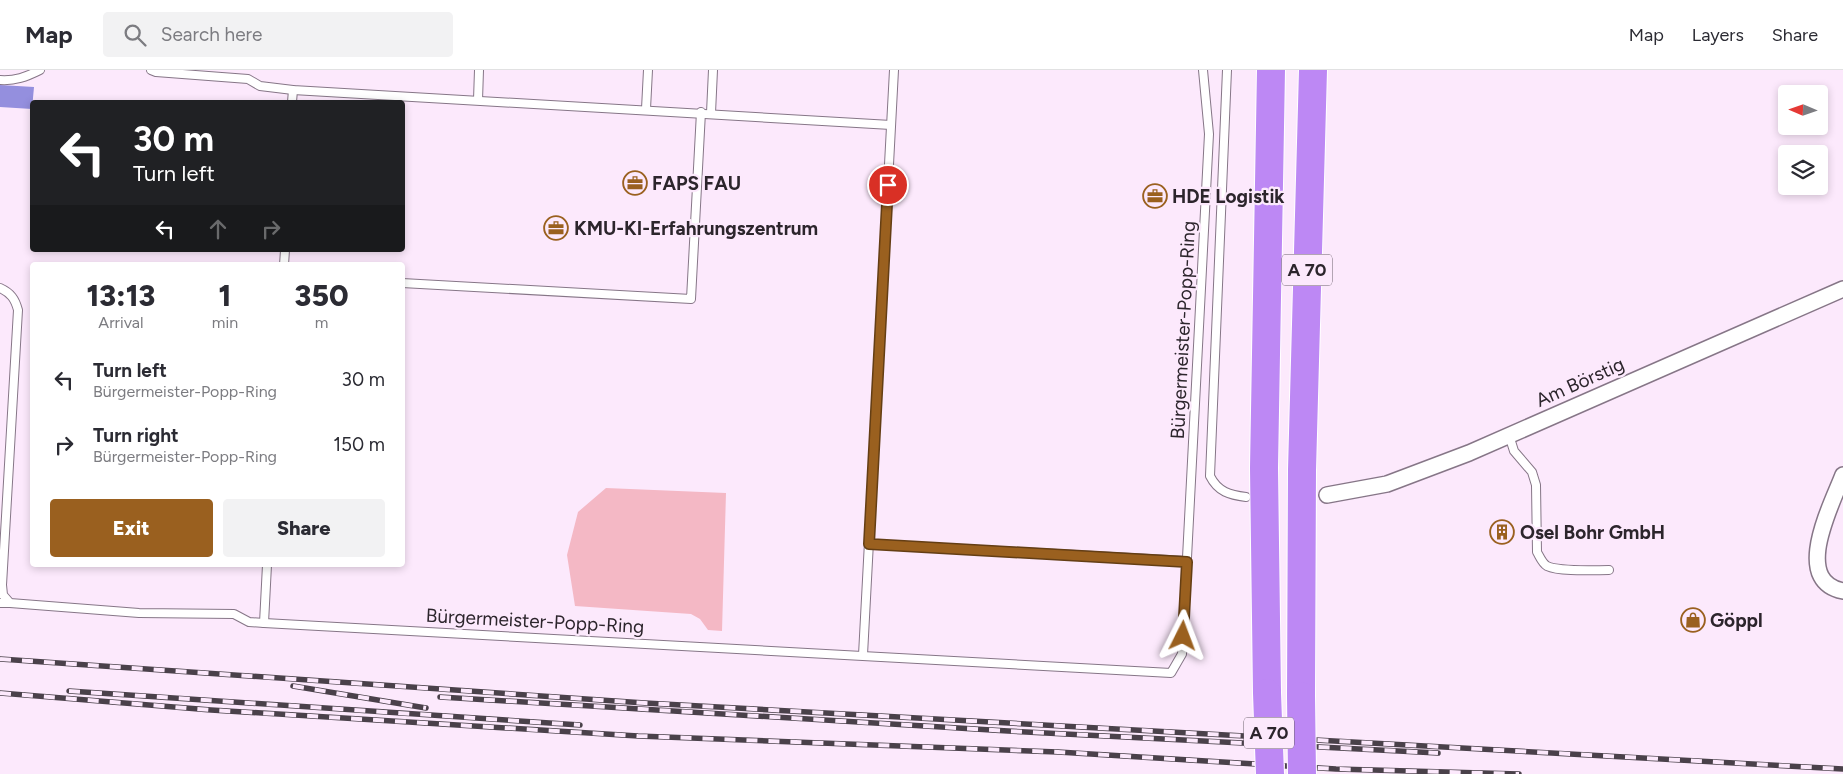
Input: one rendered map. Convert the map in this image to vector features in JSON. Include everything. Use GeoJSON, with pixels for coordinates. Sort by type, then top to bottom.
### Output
{"type":"FeatureCollection","features":[{"type":"Feature","properties":{"kind":"highway","name":"A 70"},"geometry":{"type":"LineString","coordinates":[[1270,774],[1264,468],[1271,70]]}},
{"type":"Feature","properties":{"kind":"highway","name":"A 70"},"geometry":{"type":"LineString","coordinates":[[1302,774],[1302,470],[1313,70]]}},
{"type":"Feature","properties":{"kind":"street","name":"Am Börstig"},"geometry":{"type":"LineString","coordinates":[[1327,495],[1387,484],[1509,435],[1843,289]]}},
{"type":"Feature","properties":{"kind":"street"},"geometry":{"type":"LineString","coordinates":[[1843,475],[1819,539],[1816,564],[1823,579],[1843,591]]}},
{"type":"Feature","properties":{"kind":"lane"},"geometry":{"type":"LineString","coordinates":[[0,80],[25,77],[40,70]]}},
{"type":"Feature","properties":{"kind":"lane"},"geometry":{"type":"LineString","coordinates":[[151,70],[156,72],[248,79],[260,86],[293,90],[701,112],[891,125]]}},
{"type":"Feature","properties":{"kind":"lane"},"geometry":{"type":"LineString","coordinates":[[478,100],[479,70]]}},
{"type":"Feature","properties":{"kind":"lane"},"geometry":{"type":"LineString","coordinates":[[646,109],[648,70]]}},
{"type":"Feature","properties":{"kind":"lane"},"geometry":{"type":"LineString","coordinates":[[711,113],[714,70]]}},
{"type":"Feature","properties":{"kind":"lane"},"geometry":{"type":"LineString","coordinates":[[863,655],[894,70]]}},
{"type":"Feature","properties":{"kind":"lane","name":"Bürgermeister-Popp-Ring"},"geometry":{"type":"LineString","coordinates":[[0,603],[10,602],[139,613],[234,614],[249,622],[264,623],[1171,673],[1182,654],[1187,562],[1209,134],[1203,70]]}},
{"type":"Feature","properties":{"kind":"lane"},"geometry":{"type":"LineString","coordinates":[[1227,70],[1210,476],[1214,484],[1223,492],[1232,496],[1246,497]]}},
{"type":"Feature","properties":{"kind":"lane"},"geometry":{"type":"LineString","coordinates":[[292,100],[293,90]]}},
{"type":"Feature","properties":{"kind":"lane"},"geometry":{"type":"LineString","coordinates":[[405,283],[691,299],[701,112]]}},
{"type":"Feature","properties":{"kind":"lane"},"geometry":{"type":"LineString","coordinates":[[0,288],[7,291],[15,300],[18,310],[2,584],[3,595],[10,602]]}},
{"type":"Feature","properties":{"kind":"lane"},"geometry":{"type":"LineString","coordinates":[[1509,435],[1514,452],[1532,472],[1536,485],[1538,552],[1542,560],[1548,566],[1564,569],[1609,570]]}},
{"type":"Feature","properties":{"kind":"lane"},"geometry":{"type":"LineString","coordinates":[[869,544],[1187,562]]}},
{"type":"Feature","properties":{"kind":"lane"},"geometry":{"type":"LineString","coordinates":[[264,623],[267,567]]}},
{"type":"Feature","properties":{"kind":"shaded area"},"geometry":{"type":"Polygon","coordinates":[[[0,85],[34,87],[33,100],[30,100],[30,109],[0,107],[0,85]]]}},
{"type":"Feature","properties":{"kind":"shaded area"},"geometry":{"type":"Polygon","coordinates":[[[606,488],[726,493],[722,631],[708,630],[700,619],[691,614],[575,606],[567,555],[578,512],[606,488]]]}},
{"type":"Feature","properties":{"kind":"railway"},"geometry":{"type":"LineString","coordinates":[[0,659],[645,703],[1843,769]]}},
{"type":"Feature","properties":{"kind":"railway"},"geometry":{"type":"LineString","coordinates":[[293,686],[426,708]]}},
{"type":"Feature","properties":{"kind":"railway"},"geometry":{"type":"LineString","coordinates":[[69,691],[580,725]]}},
{"type":"Feature","properties":{"kind":"railway"},"geometry":{"type":"LineString","coordinates":[[0,693],[211,710],[638,736],[1058,752],[1336,769],[1519,774]]}},
{"type":"Feature","properties":{"kind":"railway"},"geometry":{"type":"LineString","coordinates":[[440,697],[1008,731],[1438,753]]}},
{"type":"Feature","properties":{"kind":"place","name":"FAPS FAU"},"geometry":{"type":"Point","coordinates":[635,183]}},
{"type":"Feature","properties":{"kind":"place","name":"HDE Logistik"},"geometry":{"type":"Point","coordinates":[1155,196]}},
{"type":"Feature","properties":{"kind":"place","name":"KMU-KI-Erfahrungszentrum"},"geometry":{"type":"Point","coordinates":[556,228]}},
{"type":"Feature","properties":{"kind":"place","name":"Osel Bohr GmbH"},"geometry":{"type":"Point","coordinates":[1502,532]}},
{"type":"Feature","properties":{"kind":"place","name":"Göppl"},"geometry":{"type":"Point","coordinates":[1693,620]}},
{"type":"Feature","properties":{"kind":"route"},"geometry":{"type":"LineString","coordinates":[[888,185],[869,544],[1187,562],[1183,636]]}}]}
